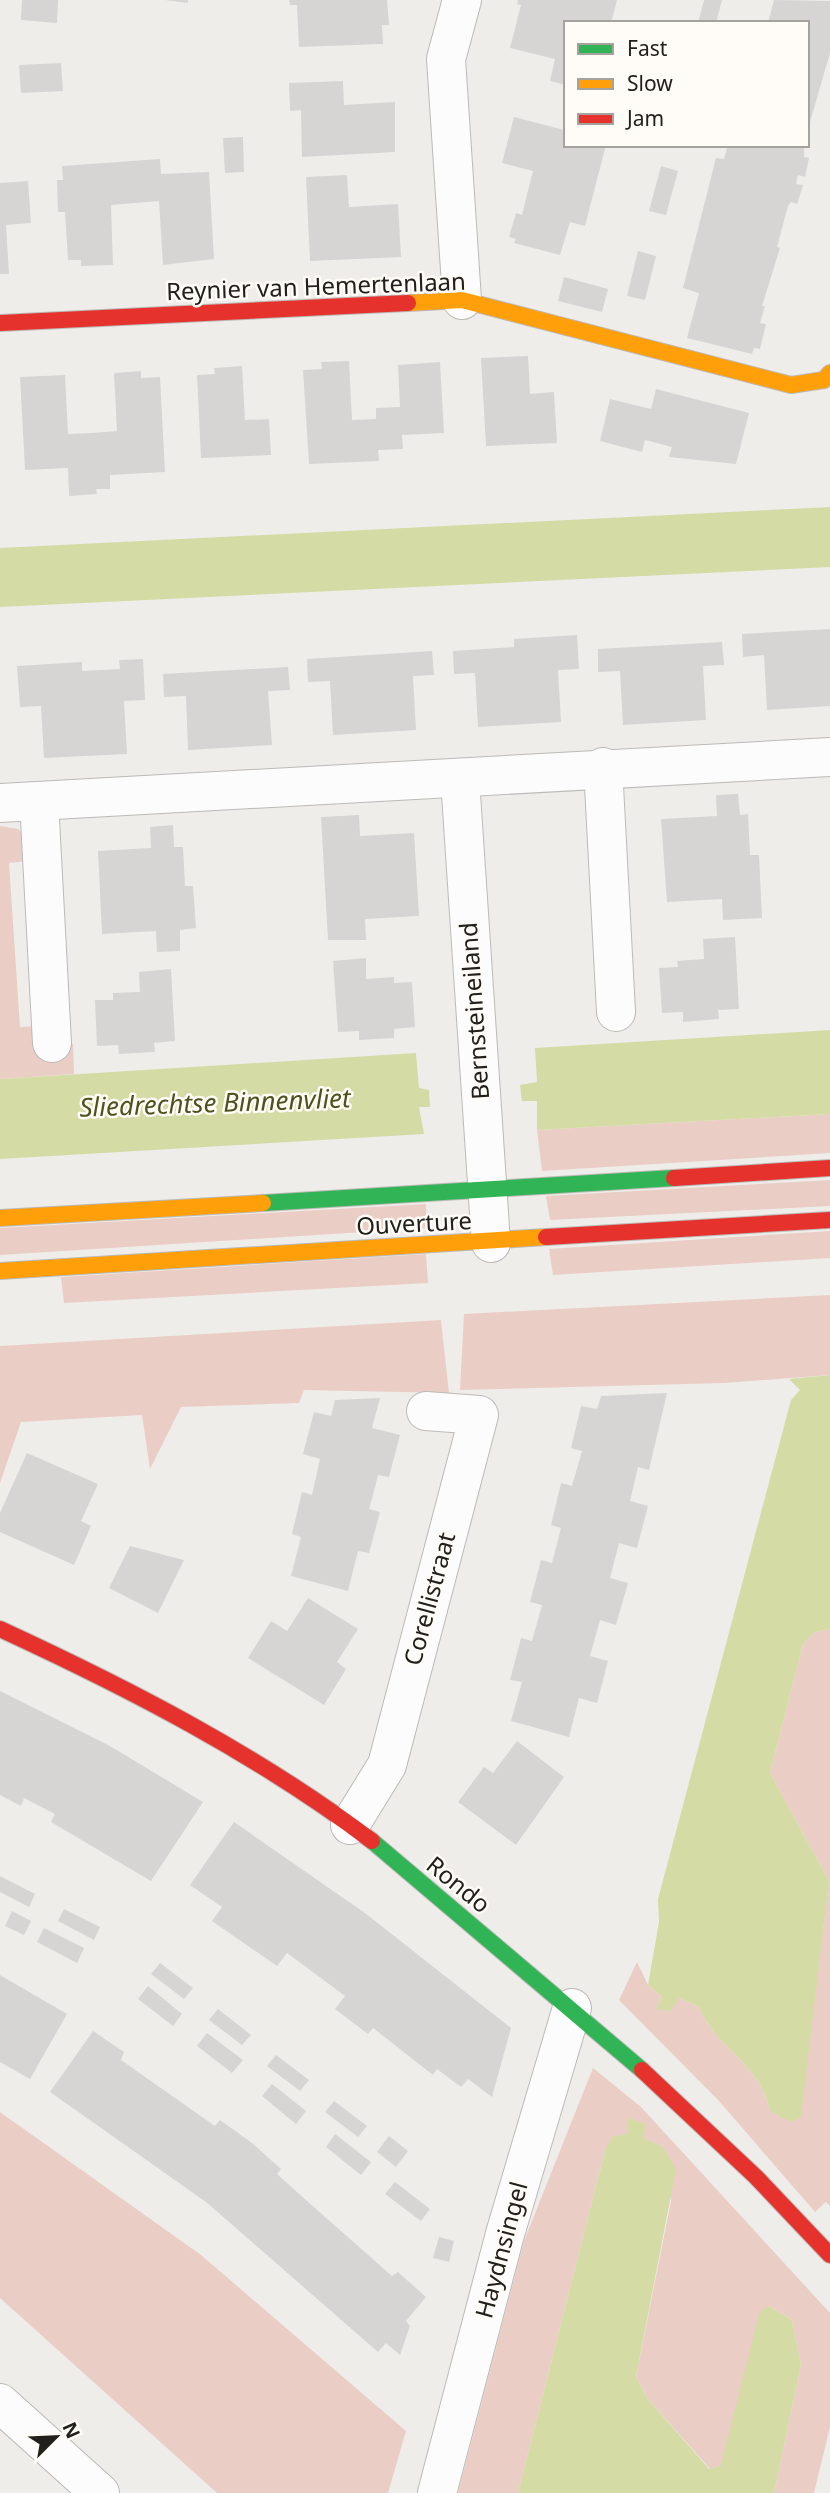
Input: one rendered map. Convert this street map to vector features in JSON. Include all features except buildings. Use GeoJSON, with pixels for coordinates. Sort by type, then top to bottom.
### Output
{"type":"FeatureCollection","features":[{"type":"Feature","properties":{"kind":"street"},"geometry":{"type":"LineString","coordinates":[[462,0],[446,59],[462,300]]}},
{"type":"Feature","properties":{"kind":"street","name":"Reynier van Hemertenlaan"},"geometry":{"type":"LineString","coordinates":[[0,323],[462,300],[791,385],[824,380],[830,373]]}},
{"type":"Feature","properties":{"kind":"street"},"geometry":{"type":"LineString","coordinates":[[0,803],[460,779],[603,767],[830,757]]}},
{"type":"Feature","properties":{"kind":"street"},"geometry":{"type":"LineString","coordinates":[[603,767],[616,1012]]}},
{"type":"Feature","properties":{"kind":"street","name":"Bernsteineiland"},"geometry":{"type":"LineString","coordinates":[[460,779],[491,1243]]}},
{"type":"Feature","properties":{"kind":"street"},"geometry":{"type":"LineString","coordinates":[[39,800],[52,1043]]}},
{"type":"Feature","properties":{"kind":"street","name":"Ouverture"},"geometry":{"type":"LineString","coordinates":[[0,1218],[487,1191],[830,1168]]}},
{"type":"Feature","properties":{"kind":"street","name":"Ouverture"},"geometry":{"type":"LineString","coordinates":[[0,1271],[491,1243],[830,1220]]}},
{"type":"Feature","properties":{"kind":"street","name":"Corellistraat"},"geometry":{"type":"LineString","coordinates":[[350,1825],[387,1765],[479,1415],[426,1411]]}},
{"type":"Feature","properties":{"kind":"street","name":"Rondo"},"geometry":{"type":"LineString","coordinates":[[0,1629],[64,1657],[197,1731],[254,1763],[350,1825],[572,2008],[765,2183],[830,2255]]}},
{"type":"Feature","properties":{"kind":"street","name":"Haydnsingel"},"geometry":{"type":"LineString","coordinates":[[437,2493],[505,2234],[572,2008]]}},
{"type":"Feature","properties":{"kind":"street"},"geometry":{"type":"LineString","coordinates":[[0,2403],[89,2489]]}},
{"type":"Feature","properties":{"kind":"shaded area"},"geometry":{"type":"Polygon","coordinates":[[[0,826],[18,829],[23,834],[27,861],[9,863],[20,1027],[38,1026],[40,1046],[73,1044],[74,1074],[0,1079],[0,826]]]}},
{"type":"Feature","properties":{"kind":"shaded area"},"geometry":{"type":"Polygon","coordinates":[[[830,1114],[830,1153],[542,1171],[537,1130],[830,1114]]]}},
{"type":"Feature","properties":{"kind":"shaded area"},"geometry":{"type":"Polygon","coordinates":[[[830,1180],[830,1206],[550,1220],[546,1196],[830,1180]]]}},
{"type":"Feature","properties":{"kind":"shaded area"},"geometry":{"type":"Polygon","coordinates":[[[426,1204],[427,1228],[0,1255],[0,1228],[426,1204]]]}},
{"type":"Feature","properties":{"kind":"shaded area"},"geometry":{"type":"Polygon","coordinates":[[[830,1231],[830,1258],[553,1275],[549,1249],[830,1231]]]}},
{"type":"Feature","properties":{"kind":"shaded area"},"geometry":{"type":"Polygon","coordinates":[[[426,1254],[428,1283],[64,1303],[61,1277],[426,1254]]]}},
{"type":"Feature","properties":{"kind":"shaded area"},"geometry":{"type":"Polygon","coordinates":[[[830,1295],[830,1375],[724,1383],[460,1390],[464,1314],[830,1295]]]}},
{"type":"Feature","properties":{"kind":"shaded area"},"geometry":{"type":"Polygon","coordinates":[[[441,1320],[449,1393],[304,1390],[299,1403],[181,1407],[150,1469],[142,1415],[21,1422],[0,1483],[0,1346],[441,1320]]]}},
{"type":"Feature","properties":{"kind":"shaded area"},"geometry":{"type":"Polygon","coordinates":[[[830,1629],[830,2206],[826,2202],[815,2212],[719,2101],[619,2000],[637,1962],[648,1985],[662,1997],[656,2009],[679,1998],[699,2007],[716,2034],[757,2081],[770,2111],[800,2117],[829,1881],[770,1773],[803,1644],[815,1632],[830,1629]]]}},
{"type":"Feature","properties":{"kind":"shaded area"},"geometry":{"type":"Polygon","coordinates":[[[593,2068],[641,2107],[830,2313],[830,2427],[814,2493],[774,2493],[801,2365],[792,2320],[769,2306],[721,2465],[710,2469],[647,2398],[636,2377],[671,2201],[662,2146],[642,2138],[629,2118],[627,2134],[605,2151],[518,2493],[458,2493],[524,2241],[593,2068]]]}},
{"type":"Feature","properties":{"kind":"shaded area"},"geometry":{"type":"Polygon","coordinates":[[[0,2112],[201,2255],[406,2431],[388,2493],[217,2493],[0,2298],[0,2112]]]}},
{"type":"Feature","properties":{"kind":"water"},"geometry":{"type":"Polygon","coordinates":[[[830,507],[830,567],[0,607],[0,548],[830,507]]]}},
{"type":"Feature","properties":{"kind":"water"},"geometry":{"type":"Polygon","coordinates":[[[830,1030],[830,1114],[537,1130],[537,1101],[522,1101],[520,1085],[537,1082],[535,1048],[830,1030]]]}},
{"type":"Feature","properties":{"kind":"water","name":"Sliedrechtse Binnenvliet"},"geometry":{"type":"Polygon","coordinates":[[[416,1053],[419,1088],[429,1090],[430,1107],[419,1107],[424,1134],[0,1159],[0,1079],[416,1053]]]}},
{"type":"Feature","properties":{"kind":"water"},"geometry":{"type":"Polygon","coordinates":[[[830,1375],[830,1629],[815,1632],[803,1644],[770,1773],[829,1881],[801,2117],[791,2122],[770,2111],[757,2081],[716,2034],[699,2007],[679,1998],[671,2011],[656,2009],[662,1997],[648,1985],[659,1922],[658,1899],[791,1400],[800,1390],[789,1379],[830,1375]]]}},
{"type":"Feature","properties":{"kind":"water"},"geometry":{"type":"Polygon","coordinates":[[[628,2118],[646,2124],[643,2138],[662,2146],[676,2169],[636,2377],[647,2398],[709,2469],[721,2465],[760,2311],[769,2306],[792,2320],[801,2365],[774,2493],[518,2493],[605,2151],[612,2137],[627,2134],[628,2118]]]}},
{"type":"Feature","properties":{"kind":"traffic: fast"},"geometry":{"type":"LineString","coordinates":[[263,1203],[674,1178]]}},
{"type":"Feature","properties":{"kind":"traffic: fast"},"geometry":{"type":"LineString","coordinates":[[372,1841],[642,2070]]}},
{"type":"Feature","properties":{"kind":"traffic: slow"},"geometry":{"type":"LineString","coordinates":[[408,303],[462,300],[791,385],[824,380],[830,373]]}},
{"type":"Feature","properties":{"kind":"traffic: slow"},"geometry":{"type":"LineString","coordinates":[[0,1218],[263,1203]]}},
{"type":"Feature","properties":{"kind":"traffic: slow"},"geometry":{"type":"LineString","coordinates":[[0,1271],[546,1237]]}},
{"type":"Feature","properties":{"kind":"traffic: jam"},"geometry":{"type":"LineString","coordinates":[[0,323],[408,303]]}},
{"type":"Feature","properties":{"kind":"traffic: jam"},"geometry":{"type":"LineString","coordinates":[[674,1178],[830,1168]]}},
{"type":"Feature","properties":{"kind":"traffic: jam"},"geometry":{"type":"LineString","coordinates":[[546,1237],[830,1220]]}},
{"type":"Feature","properties":{"kind":"traffic: jam"},"geometry":{"type":"LineString","coordinates":[[0,1629],[97,1675],[192,1725],[284,1780],[372,1841]]}},
{"type":"Feature","properties":{"kind":"traffic: jam"},"geometry":{"type":"LineString","coordinates":[[642,2070],[756,2177],[830,2255]]}}]}
